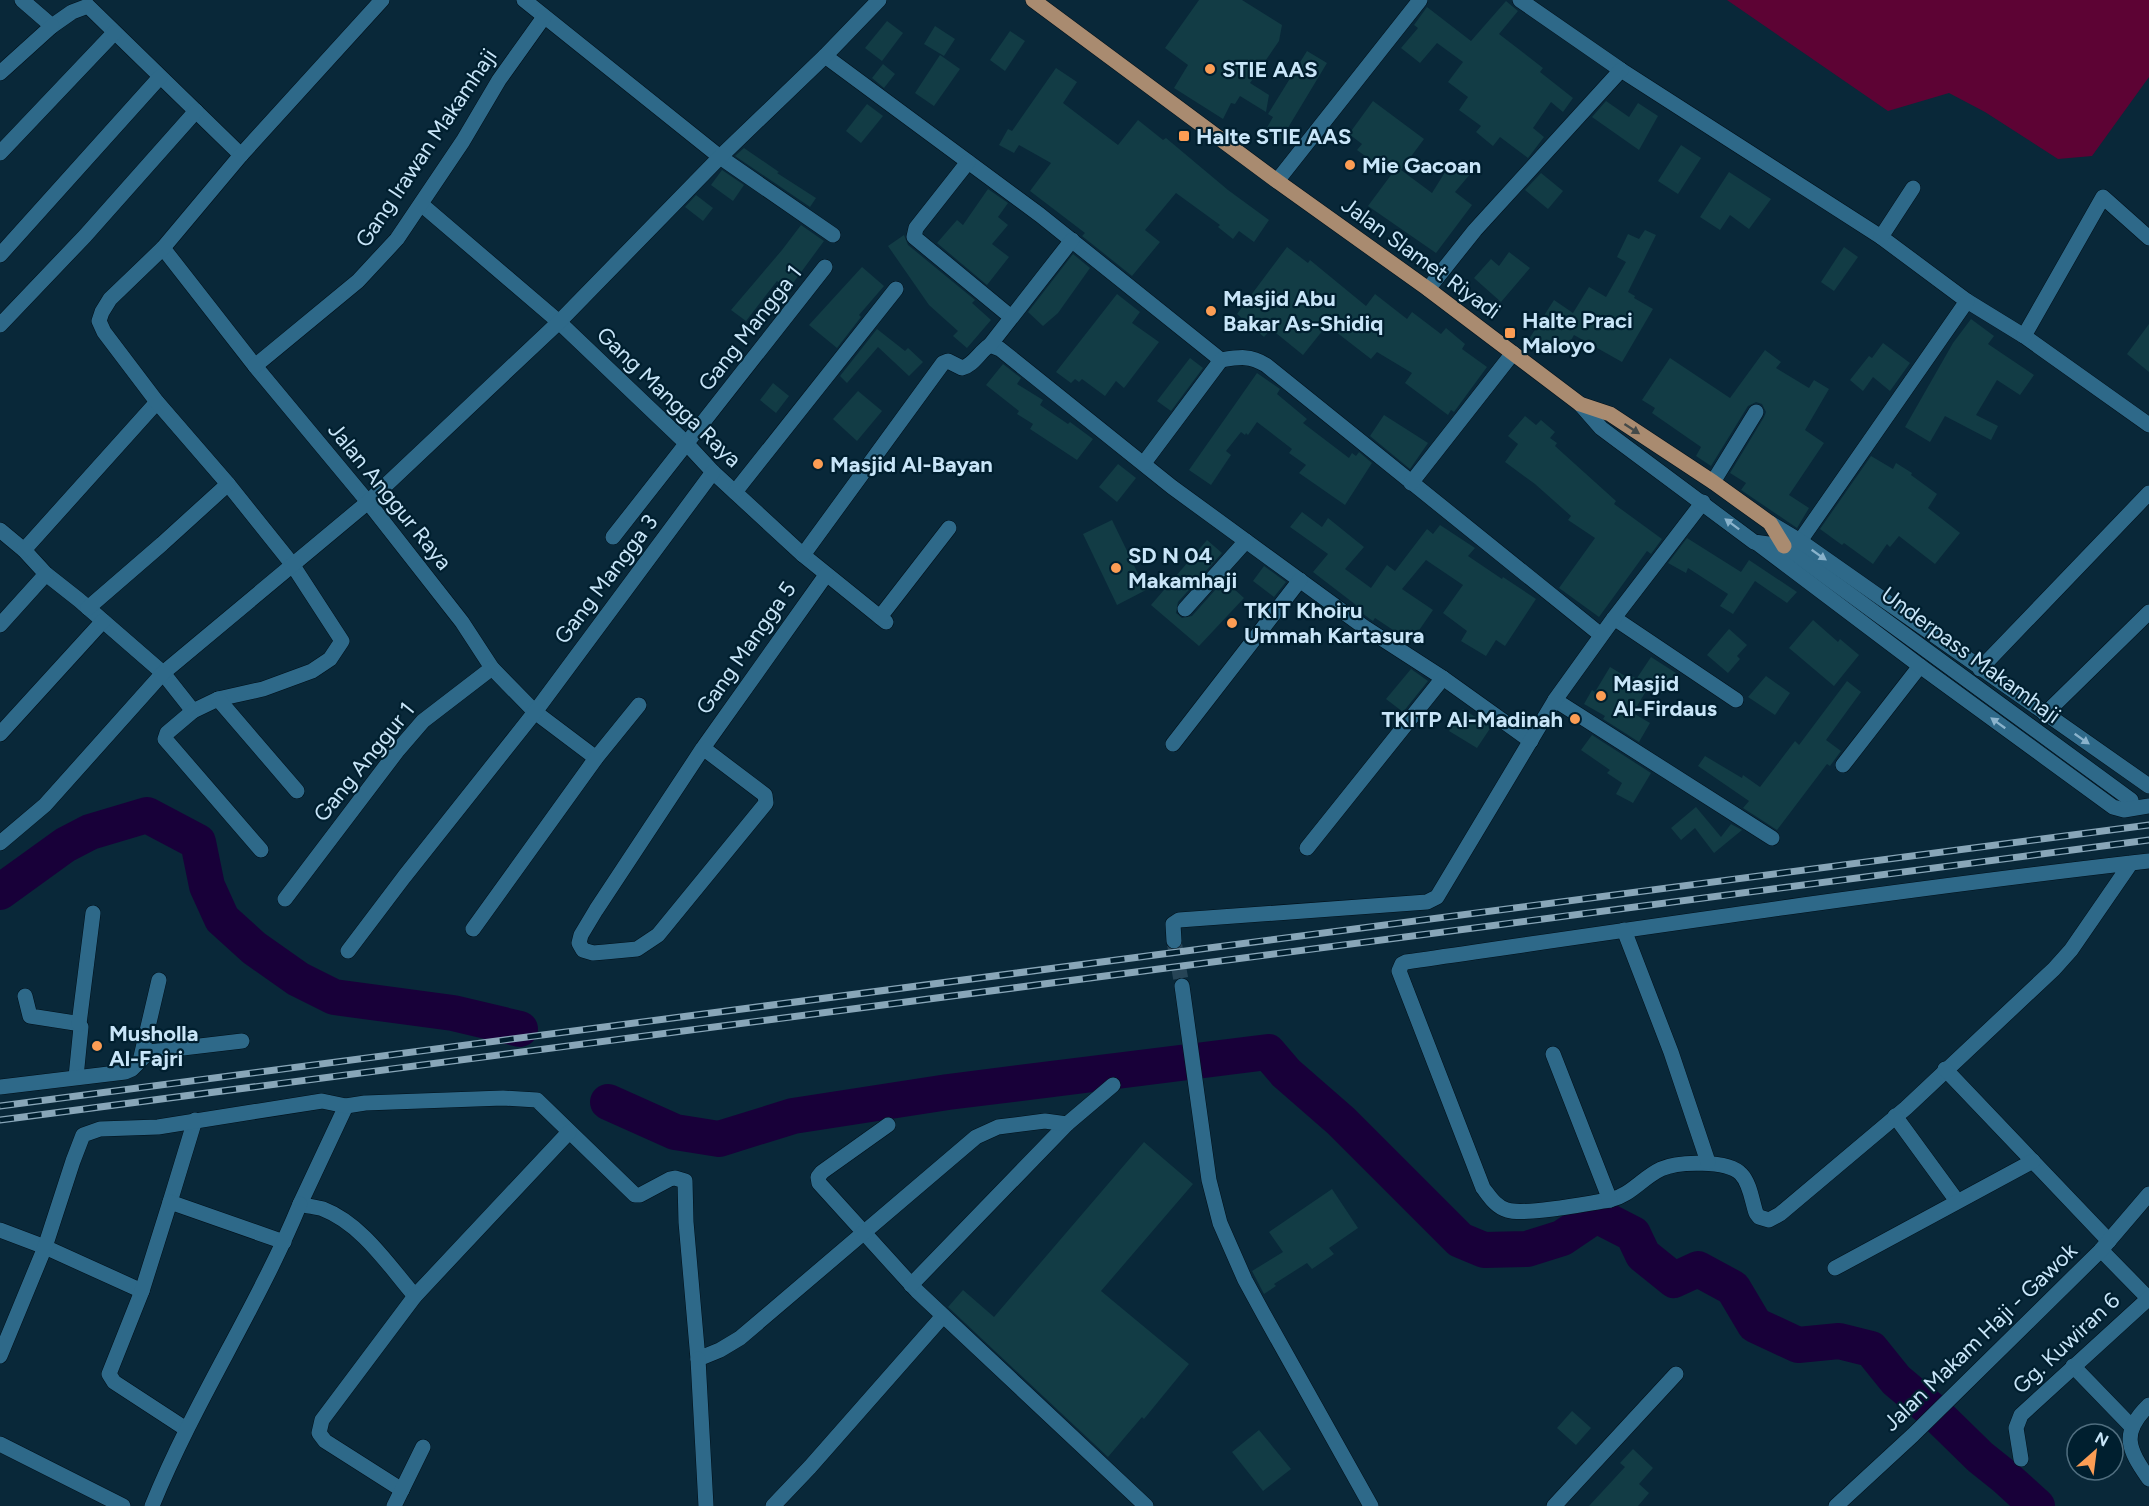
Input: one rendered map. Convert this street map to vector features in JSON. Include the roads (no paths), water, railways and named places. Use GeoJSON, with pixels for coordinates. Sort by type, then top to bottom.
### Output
{"type":"FeatureCollection","features":[{"type":"Feature","properties":{"kind":"main road","name":"Jalan Slamet Riyadi"},"geometry":{"type":"LineString","coordinates":[[1033,0],[1580,404],[1610,414],[1770,523],[1784,546]]}},
{"type":"Feature","properties":{"kind":"street"},"geometry":{"type":"LineString","coordinates":[[22,0],[52,26]]}},
{"type":"Feature","properties":{"kind":"street"},"geometry":{"type":"LineString","coordinates":[[261,850],[165,739],[167,733],[193,711],[218,699],[263,689],[312,671],[330,659],[342,642],[292,564],[228,484],[157,402],[104,332],[99,321],[110,299],[163,248],[241,155],[382,0]]}},
{"type":"Feature","properties":{"kind":"street"},"geometry":{"type":"LineString","coordinates":[[524,0],[720,157],[833,235]]}},
{"type":"Feature","properties":{"kind":"street"},"geometry":{"type":"LineString","coordinates":[[0,843],[45,805],[164,674],[368,502],[560,322],[720,157],[825,56],[879,0]]}},
{"type":"Feature","properties":{"kind":"street"},"geometry":{"type":"LineString","coordinates":[[1277,181],[1418,0]]}},
{"type":"Feature","properties":{"kind":"street"},"geometry":{"type":"LineString","coordinates":[[1520,0],[1621,70],[1881,237],[1967,301],[2024,336],[2149,425]]}},
{"type":"Feature","properties":{"kind":"street"},"geometry":{"type":"LineString","coordinates":[[0,73],[52,26],[72,12],[91,3],[114,33],[241,155]]}},
{"type":"Feature","properties":{"kind":"street","name":"Gang Irawan Makamhaji"},"geometry":{"type":"LineString","coordinates":[[255,366],[358,281],[397,239],[463,141],[499,80],[544,17]]}},
{"type":"Feature","properties":{"kind":"street"},"geometry":{"type":"LineString","coordinates":[[0,153],[114,33]]}},
{"type":"Feature","properties":{"kind":"street"},"geometry":{"type":"LineString","coordinates":[[825,56],[1072,240],[1221,360]]}},
{"type":"Feature","properties":{"kind":"street"},"geometry":{"type":"LineString","coordinates":[[1428,290],[1475,230],[1621,70]]}},
{"type":"Feature","properties":{"kind":"street"},"geometry":{"type":"LineString","coordinates":[[0,255],[160,77]]}},
{"type":"Feature","properties":{"kind":"street"},"geometry":{"type":"LineString","coordinates":[[0,325],[85,236],[196,111]]}},
{"type":"Feature","properties":{"kind":"street"},"geometry":{"type":"LineString","coordinates":[[968,162],[916,228],[914,237],[1011,317]]}},
{"type":"Feature","properties":{"kind":"street"},"geometry":{"type":"LineString","coordinates":[[1881,237],[1913,188]]}},
{"type":"Feature","properties":{"kind":"street"},"geometry":{"type":"LineString","coordinates":[[2024,336],[2103,197],[2149,238]]}},
{"type":"Feature","properties":{"kind":"street","name":"Gang Mangga Raya"},"geometry":{"type":"LineString","coordinates":[[421,204],[560,322],[713,472],[803,555],[883,620],[949,528]]}},
{"type":"Feature","properties":{"kind":"street"},"geometry":{"type":"LineString","coordinates":[[803,555],[943,363],[948,361],[965,368],[971,364],[980,351],[990,345],[1072,240]]}},
{"type":"Feature","properties":{"kind":"street","name":"Jalan Anggur Raya"},"geometry":{"type":"LineString","coordinates":[[163,248],[255,366],[368,502],[462,622],[492,668],[535,712],[596,758]]}},
{"type":"Feature","properties":{"kind":"street","name":"Gang Mangga 1"},"geometry":{"type":"LineString","coordinates":[[613,537],[825,267]]}},
{"type":"Feature","properties":{"kind":"street"},"geometry":{"type":"LineString","coordinates":[[735,492],[896,289]]}},
{"type":"Feature","properties":{"kind":"street"},"geometry":{"type":"LineString","coordinates":[[1800,541],[1967,301]]}},
{"type":"Feature","properties":{"kind":"street"},"geometry":{"type":"LineString","coordinates":[[990,345],[1000,349],[1172,487],[1364,627],[1443,678],[1531,741]]}},
{"type":"Feature","properties":{"kind":"street"},"geometry":{"type":"LineString","coordinates":[[1411,483],[1513,353]]}},
{"type":"Feature","properties":{"kind":"street"},"geometry":{"type":"LineString","coordinates":[[1144,463],[1221,360],[1243,356],[1254,358],[1266,365],[1601,635]]}},
{"type":"Feature","properties":{"kind":"street"},"geometry":{"type":"LineString","coordinates":[[24,550],[157,402]]}},
{"type":"Feature","properties":{"kind":"street"},"geometry":{"type":"LineString","coordinates":[[1580,404],[1601,428],[1920,666],[2118,809],[2149,806]]}},
{"type":"Feature","properties":{"kind":"street"},"geometry":{"type":"LineString","coordinates":[[1713,482],[1756,412]]}},
{"type":"Feature","properties":{"kind":"street","name":"Gang Mangga 3"},"geometry":{"type":"LineString","coordinates":[[348,951],[535,712],[713,472]]}},
{"type":"Feature","properties":{"kind":"street"},"geometry":{"type":"LineString","coordinates":[[87,608],[228,484]]}},
{"type":"Feature","properties":{"kind":"street"},"geometry":{"type":"LineString","coordinates":[[1980,669],[2149,493]]}},
{"type":"Feature","properties":{"kind":"street"},"geometry":{"type":"LineString","coordinates":[[1174,941],[1173,924],[1179,920],[1269,915],[1433,900],[1439,894],[1556,700],[1601,635],[1703,502]]}},
{"type":"Feature","properties":{"kind":"street"},"geometry":{"type":"LineString","coordinates":[[1770,523],[1800,541],[2149,786]]}},
{"type":"Feature","properties":{"kind":"street"},"geometry":{"type":"LineString","coordinates":[[0,530],[24,550],[46,574],[164,674],[193,711]]}},
{"type":"Feature","properties":{"kind":"street"},"geometry":{"type":"LineString","coordinates":[[1185,609],[1246,541]]}},
{"type":"Feature","properties":{"kind":"street"},"geometry":{"type":"LineString","coordinates":[[1754,542],[1784,546]]}},
{"type":"Feature","properties":{"kind":"street","name":"Underpass Makamhaji"},"geometry":{"type":"LineString","coordinates":[[1784,546],[2131,800]]}},
{"type":"Feature","properties":{"kind":"street"},"geometry":{"type":"LineString","coordinates":[[0,625],[46,574]]}},
{"type":"Feature","properties":{"kind":"street","name":"Gang Mangga 5"},"geometry":{"type":"LineString","coordinates":[[703,748],[765,795],[766,803],[658,935],[637,949],[593,953],[583,950],[579,943],[581,935],[703,748],[826,574]]}},
{"type":"Feature","properties":{"kind":"street"},"geometry":{"type":"LineString","coordinates":[[1173,744],[1300,580]]}},
{"type":"Feature","properties":{"kind":"street"},"geometry":{"type":"LineString","coordinates":[[2045,714],[2149,612]]}},
{"type":"Feature","properties":{"kind":"street"},"geometry":{"type":"LineString","coordinates":[[1614,618],[1736,700]]}},
{"type":"Feature","properties":{"kind":"street"},"geometry":{"type":"LineString","coordinates":[[0,734],[103,621]]}},
{"type":"Feature","properties":{"kind":"street"},"geometry":{"type":"LineString","coordinates":[[1844,765],[1920,666]]}},
{"type":"Feature","properties":{"kind":"street","name":"Gang Anggur 1"},"geometry":{"type":"LineString","coordinates":[[285,899],[398,750],[423,721],[492,668]]}},
{"type":"Feature","properties":{"kind":"street"},"geometry":{"type":"LineString","coordinates":[[1307,848],[1443,678]]}},
{"type":"Feature","properties":{"kind":"street"},"geometry":{"type":"LineString","coordinates":[[218,699],[297,791]]}},
{"type":"Feature","properties":{"kind":"street"},"geometry":{"type":"LineString","coordinates":[[1556,700],[1772,838]]}},
{"type":"Feature","properties":{"kind":"street"},"geometry":{"type":"LineString","coordinates":[[473,929],[596,758],[639,705]]}},
{"type":"Feature","properties":{"kind":"street"},"geometry":{"type":"LineString","coordinates":[[2131,863],[2063,959],[1895,1116],[1780,1214],[1769,1220],[1759,1218],[1746,1180],[1741,1174],[1735,1169],[1708,1162],[1660,1169],[1623,1197],[1611,1200],[1528,1211],[1508,1210],[1495,1203],[1484,1188],[1399,971],[1402,964],[1406,962],[1624,930],[1983,881],[2131,863],[2149,861]]}},
{"type":"Feature","properties":{"kind":"street"},"geometry":{"type":"LineString","coordinates":[[76,1077],[81,1027],[78,1024],[93,913]]}},
{"type":"Feature","properties":{"kind":"street"},"geometry":{"type":"LineString","coordinates":[[1624,930],[1671,1052],[1708,1162]]}},
{"type":"Feature","properties":{"kind":"street"},"geometry":{"type":"LineString","coordinates":[[140,1061],[159,980]]}},
{"type":"Feature","properties":{"kind":"street"},"geometry":{"type":"LineString","coordinates":[[1182,986],[1214,1203],[1228,1242],[1263,1313],[1371,1506]]}},
{"type":"Feature","properties":{"kind":"street"},"geometry":{"type":"LineString","coordinates":[[25,996],[30,1016],[78,1024]]}},
{"type":"Feature","properties":{"kind":"street"},"geometry":{"type":"LineString","coordinates":[[0,1087],[125,1072],[132,1069],[149,1052],[242,1041]]}},
{"type":"Feature","properties":{"kind":"street"},"geometry":{"type":"LineString","coordinates":[[1553,1054],[1611,1200]]}},
{"type":"Feature","properties":{"kind":"street"},"geometry":{"type":"LineString","coordinates":[[1945,1069],[2033,1161],[2149,1299]]}},
{"type":"Feature","properties":{"kind":"street"},"geometry":{"type":"LineString","coordinates":[[911,1285],[1066,1124],[1113,1085]]}},
{"type":"Feature","properties":{"kind":"street"},"geometry":{"type":"LineString","coordinates":[[0,1356],[45,1247],[83,1136],[100,1130],[158,1127],[322,1101],[346,1106],[364,1103],[530,1098],[543,1104],[634,1195],[640,1196],[670,1179],[685,1181],[706,1506]]}},
{"type":"Feature","properties":{"kind":"street"},"geometry":{"type":"LineString","coordinates":[[152,1506],[186,1430],[284,1242],[346,1106]]}},
{"type":"Feature","properties":{"kind":"street"},"geometry":{"type":"LineString","coordinates":[[1895,1116],[1957,1201]]}},
{"type":"Feature","properties":{"kind":"street"},"geometry":{"type":"LineString","coordinates":[[186,1430],[114,1382],[109,1374],[142,1291],[195,1120]]}},
{"type":"Feature","properties":{"kind":"street"},"geometry":{"type":"LineString","coordinates":[[698,1359],[740,1338],[976,1137],[998,1127],[1044,1121],[1066,1124]]}},
{"type":"Feature","properties":{"kind":"street"},"geometry":{"type":"LineString","coordinates":[[888,1125],[822,1172],[818,1177],[823,1190],[911,1285],[1146,1506]]}},
{"type":"Feature","properties":{"kind":"street"},"geometry":{"type":"LineString","coordinates":[[402,1490],[325,1441],[319,1433],[322,1420],[416,1296],[569,1132]]}},
{"type":"Feature","properties":{"kind":"street"},"geometry":{"type":"LineString","coordinates":[[1835,1268],[2033,1161]]}},
{"type":"Feature","properties":{"kind":"street","name":"Jalan Makam Haji - Gawok"},"geometry":{"type":"LineString","coordinates":[[1836,1506],[1913,1435],[2105,1246],[2149,1194]]}},
{"type":"Feature","properties":{"kind":"street"},"geometry":{"type":"LineString","coordinates":[[170,1202],[284,1242]]}},
{"type":"Feature","properties":{"kind":"street"},"geometry":{"type":"LineString","coordinates":[[300,1204],[323,1209],[351,1227],[368,1241],[416,1296]]}},
{"type":"Feature","properties":{"kind":"street"},"geometry":{"type":"LineString","coordinates":[[0,1230],[45,1247],[142,1291]]}},
{"type":"Feature","properties":{"kind":"street","name":"Gg. Kuwiran 6"},"geometry":{"type":"LineString","coordinates":[[2021,1459],[2016,1428],[2018,1420],[2073,1366],[2149,1299]]}},
{"type":"Feature","properties":{"kind":"street"},"geometry":{"type":"LineString","coordinates":[[773,1506],[943,1316]]}},
{"type":"Feature","properties":{"kind":"street"},"geometry":{"type":"LineString","coordinates":[[2073,1366],[2132,1427]]}},
{"type":"Feature","properties":{"kind":"street"},"geometry":{"type":"LineString","coordinates":[[1554,1506],[1676,1374]]}},
{"type":"Feature","properties":{"kind":"street"},"geometry":{"type":"LineString","coordinates":[[2149,1405],[2137,1417],[2132,1427],[2130,1446],[2149,1479]]}},
{"type":"Feature","properties":{"kind":"street"},"geometry":{"type":"LineString","coordinates":[[0,1444],[123,1506]]}},
{"type":"Feature","properties":{"kind":"street"},"geometry":{"type":"LineString","coordinates":[[394,1506],[423,1447]]}},
{"type":"Feature","properties":{"kind":"waterway"},"geometry":{"type":"LineString","coordinates":[[0,892],[65,845],[90,832],[147,815],[198,842],[207,886],[222,919],[254,948],[298,979],[334,997],[453,1013],[520,1029]]}},
{"type":"Feature","properties":{"kind":"waterway"},"geometry":{"type":"LineString","coordinates":[[608,1102],[675,1132],[719,1139],[793,1116],[948,1092],[1268,1052],[1286,1073],[1341,1121],[1460,1240],[1484,1250],[1527,1249],[1562,1238],[1596,1215],[1633,1234],[1643,1255],[1674,1280],[1698,1269],[1733,1288],[1755,1325],[1798,1345],[1839,1341],[1871,1349],[1896,1380],[2037,1506]]}},
{"type":"Feature","properties":{"kind":"tunnel"},"geometry":{"type":"LineString","coordinates":[[1174,941],[1182,986]]}},
{"type":"Feature","properties":{"kind":"railway"},"geometry":{"type":"LineString","coordinates":[[0,1106],[2149,825]]}},
{"type":"Feature","properties":{"kind":"railway"},"geometry":{"type":"LineString","coordinates":[[0,1120],[2149,840]]}},
{"type":"Feature","properties":{"kind":"place","name":"STIE AAS"},"geometry":{"type":"Point","coordinates":[1210,69]}},
{"type":"Feature","properties":{"kind":"place","name":"Halte STIE AAS"},"geometry":{"type":"Point","coordinates":[1184,136]}},
{"type":"Feature","properties":{"kind":"place","name":"Mie Gacoan"},"geometry":{"type":"Point","coordinates":[1350,165]}},
{"type":"Feature","properties":{"kind":"place","name":"Masjid Abu Bakar As-Shidiq"},"geometry":{"type":"Point","coordinates":[1211,311]}},
{"type":"Feature","properties":{"kind":"place","name":"Halte Praci Maloyo"},"geometry":{"type":"Point","coordinates":[1510,333]}},
{"type":"Feature","properties":{"kind":"place","name":"Masjid Al-Bayan"},"geometry":{"type":"Point","coordinates":[818,464]}},
{"type":"Feature","properties":{"kind":"place","name":"SD N 04 Makamhaji"},"geometry":{"type":"Point","coordinates":[1116,568]}},
{"type":"Feature","properties":{"kind":"place","name":"TKIT Khoiru Ummah Kartasura"},"geometry":{"type":"Point","coordinates":[1232,623]}},
{"type":"Feature","properties":{"kind":"place","name":"Masjid Al-Firdaus"},"geometry":{"type":"Point","coordinates":[1601,696]}},
{"type":"Feature","properties":{"kind":"place","name":"TKITP Al-Madinah"},"geometry":{"type":"Point","coordinates":[1575,719]}},
{"type":"Feature","properties":{"kind":"place","name":"Musholla Al-Fajri"},"geometry":{"type":"Point","coordinates":[97,1046]}}]}
